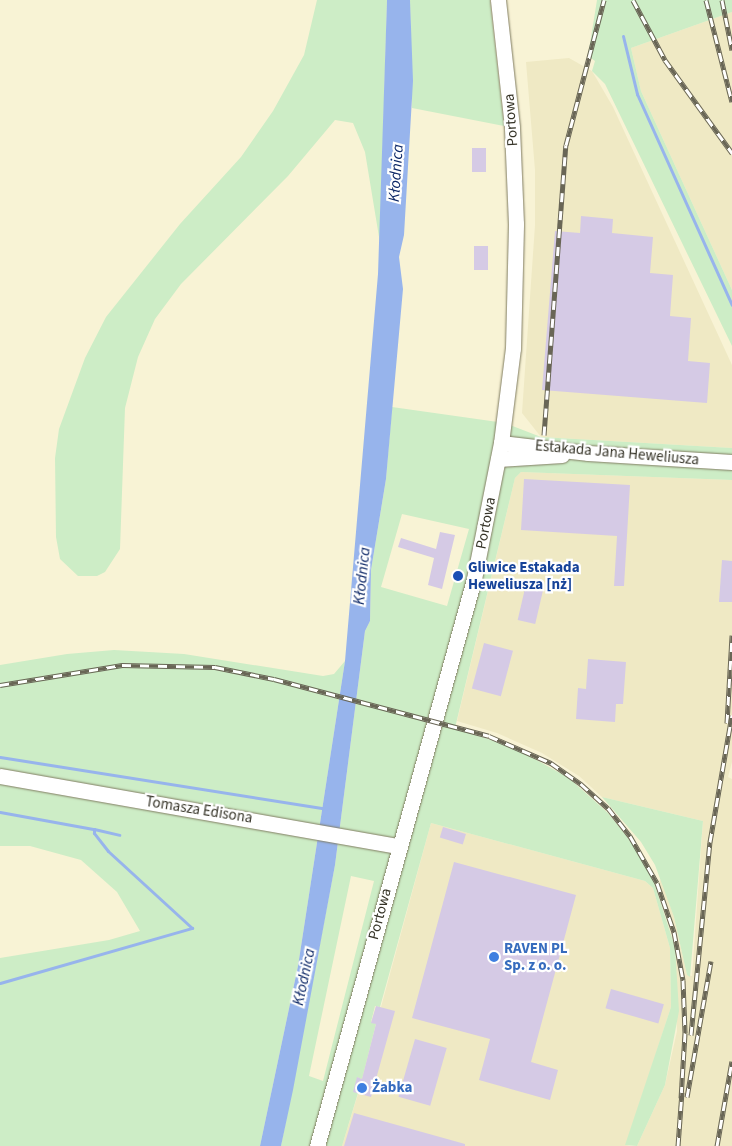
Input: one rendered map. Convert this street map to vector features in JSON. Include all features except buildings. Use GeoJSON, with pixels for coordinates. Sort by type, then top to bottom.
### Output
{"type":"FeatureCollection","features":[{"type":"Feature","properties":{"kind":"street","name":"Portowa"},"geometry":{"type":"LineString","coordinates":[[317,1146],[398,846],[474,579],[502,443],[515,304],[516,224],[510,110],[498,0]]}},
{"type":"Feature","properties":{"kind":"street"},"geometry":{"type":"LineString","coordinates":[[504,423],[532,446]]}},
{"type":"Feature","properties":{"kind":"street","name":"Estakada Jana Heweliusza"},"geometry":{"type":"LineString","coordinates":[[502,443],[588,453],[728,462]]}},
{"type":"Feature","properties":{"kind":"street"},"geometry":{"type":"LineString","coordinates":[[498,459],[588,453]]}},
{"type":"Feature","properties":{"kind":"street","name":"Tomasza Edisona"},"geometry":{"type":"LineString","coordinates":[[0,776],[398,846]]}},
{"type":"Feature","properties":{"kind":"shaded area"},"geometry":{"type":"Polygon","coordinates":[[[732,12],[732,290],[641,91],[631,48],[732,12]]]}},
{"type":"Feature","properties":{"kind":"shaded area"},"geometry":{"type":"Polygon","coordinates":[[[569,58],[592,71],[613,107],[732,365],[732,448],[541,437],[522,413],[535,225],[535,170],[526,62],[569,58]]]}},
{"type":"Feature","properties":{"kind":"shaded area"},"geometry":{"type":"Polygon","coordinates":[[[521,472],[732,480],[732,762],[728,777],[732,779],[732,1146],[637,1146],[665,1085],[677,1031],[675,947],[657,887],[661,879],[674,917],[687,975],[692,976],[703,821],[602,797],[579,776],[542,753],[497,733],[457,721],[515,478],[521,472]]]}},
{"type":"Feature","properties":{"kind":"shaded area"},"geometry":{"type":"Polygon","coordinates":[[[431,823],[645,881],[653,888],[670,948],[671,1007],[626,1145],[630,1146],[342,1146],[358,1094],[357,1077],[362,1078],[376,1025],[371,1023],[376,1006],[381,1007],[431,823]]]}},
{"type":"Feature","properties":{"kind":"green space"},"geometry":{"type":"Polygon","coordinates":[[[317,0],[387,0],[380,243],[365,152],[353,123],[335,120],[288,176],[181,284],[155,319],[138,357],[125,408],[120,549],[105,572],[97,576],[78,576],[60,559],[56,537],[55,458],[59,429],[85,358],[106,317],[180,224],[241,157],[273,111],[304,55],[317,0]]]}},
{"type":"Feature","properties":{"kind":"green space"},"geometry":{"type":"Polygon","coordinates":[[[410,0],[490,0],[504,126],[412,108],[410,0]]]}},
{"type":"Feature","properties":{"kind":"green space"},"geometry":{"type":"Polygon","coordinates":[[[597,0],[732,0],[732,12],[631,48],[641,91],[732,290],[732,346],[605,84],[592,71],[595,61],[588,56],[597,0]]]}},
{"type":"Feature","properties":{"kind":"green space"},"geometry":{"type":"Polygon","coordinates":[[[392,407],[505,423],[541,437],[732,448],[732,480],[521,472],[515,478],[455,728],[515,748],[569,778],[608,813],[640,853],[652,876],[675,947],[679,1011],[665,1085],[637,1146],[625,1145],[671,1007],[670,948],[653,888],[645,881],[431,823],[380,1007],[375,1006],[371,1022],[376,1024],[362,1079],[357,1077],[358,1093],[342,1146],[281,1146],[335,865],[365,631],[370,621],[371,570],[386,479],[392,407]],[[402,514],[381,587],[447,606],[469,529],[402,514]],[[351,876],[309,1076],[323,1081],[374,881],[351,876]]]}},
{"type":"Feature","properties":{"kind":"green space"},"geometry":{"type":"Polygon","coordinates":[[[114,650],[184,654],[323,676],[334,674],[345,661],[298,966],[260,1146],[0,1146],[0,958],[109,940],[140,931],[117,892],[81,860],[30,846],[0,846],[0,665],[67,654],[114,650]]]}},
{"type":"Feature","properties":{"kind":"green space"},"geometry":{"type":"Polygon","coordinates":[[[602,797],[703,821],[690,977],[687,975],[674,917],[655,865],[641,842],[602,797]]]}},
{"type":"Feature","properties":{"kind":"water","name":"Kłodnica"},"geometry":{"type":"Polygon","coordinates":[[[387,0],[410,0],[413,81],[404,235],[399,257],[403,289],[386,479],[371,570],[370,621],[365,631],[335,865],[293,1090],[281,1146],[260,1146],[298,966],[345,661],[378,274],[387,0]]]}},
{"type":"Feature","properties":{"kind":"waterway"},"geometry":{"type":"LineString","coordinates":[[623,36],[637,94],[732,305]]}},
{"type":"Feature","properties":{"kind":"waterway"},"geometry":{"type":"LineString","coordinates":[[0,757],[328,809]]}},
{"type":"Feature","properties":{"kind":"waterway"},"geometry":{"type":"LineString","coordinates":[[0,812],[94,829]]}},
{"type":"Feature","properties":{"kind":"waterway"},"geometry":{"type":"LineString","coordinates":[[0,983],[192,928],[108,851],[94,833],[94,829],[119,835]]}},
{"type":"Feature","properties":{"kind":"railway"},"geometry":{"type":"LineString","coordinates":[[544,435],[566,145],[604,0]]}},
{"type":"Feature","properties":{"kind":"railway"},"geometry":{"type":"LineString","coordinates":[[633,0],[665,60],[732,153]]}},
{"type":"Feature","properties":{"kind":"railway"},"geometry":{"type":"LineString","coordinates":[[706,0],[732,102]]}},
{"type":"Feature","properties":{"kind":"railway"},"geometry":{"type":"LineString","coordinates":[[722,0],[732,50]]}},
{"type":"Feature","properties":{"kind":"railway"},"geometry":{"type":"LineString","coordinates":[[727,723],[732,635]]}},
{"type":"Feature","properties":{"kind":"railway"},"geometry":{"type":"LineString","coordinates":[[0,685],[122,665],[215,667],[274,679],[489,736],[551,763],[581,784],[608,808],[630,836],[657,883],[674,932],[683,980],[685,1033],[681,1098]]}},
{"type":"Feature","properties":{"kind":"railway"},"geometry":{"type":"LineString","coordinates":[[691,1035],[710,842],[732,715]]}},
{"type":"Feature","properties":{"kind":"railway"},"geometry":{"type":"LineString","coordinates":[[687,1097],[711,961]]}},
{"type":"Feature","properties":{"kind":"railway"},"geometry":{"type":"LineString","coordinates":[[717,1146],[732,1061]]}},
{"type":"Feature","properties":{"kind":"railway"},"geometry":{"type":"LineString","coordinates":[[678,1146],[682,1092]]}},
{"type":"Feature","properties":{"kind":"place","name":"Gliwice Estakada Heweliusza [nż]"},"geometry":{"type":"Point","coordinates":[458,576]}},
{"type":"Feature","properties":{"kind":"place","name":"RAVEN PL Sp. z o. o."},"geometry":{"type":"Point","coordinates":[494,957]}},
{"type":"Feature","properties":{"kind":"place","name":"Żabka"},"geometry":{"type":"Point","coordinates":[362,1088]}}]}
